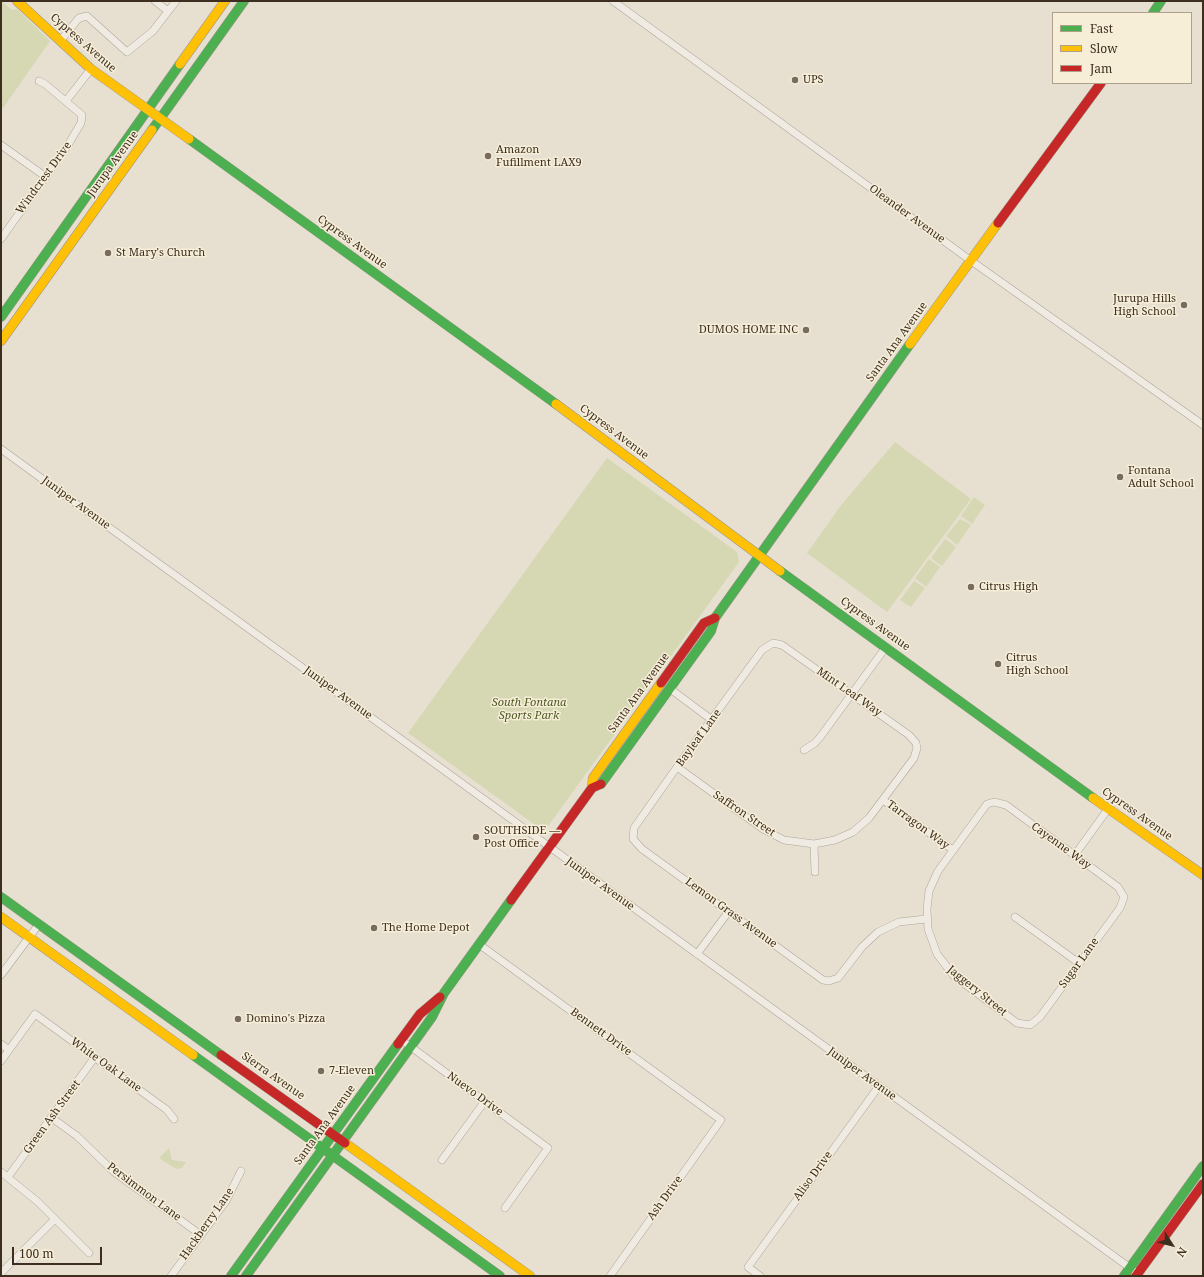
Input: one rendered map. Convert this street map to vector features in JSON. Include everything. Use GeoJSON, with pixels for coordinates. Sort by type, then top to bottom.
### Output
{"type":"FeatureCollection","features":[{"type":"Feature","properties":{"kind":"street","name":"Cypress Avenue"},"geometry":{"type":"LineString","coordinates":[[17,1],[91,69],[162,118],[582,423],[759,556],[1108,809],[1203,875]]}},
{"type":"Feature","properties":{"kind":"street"},"geometry":{"type":"LineString","coordinates":[[155,1],[168,11]]}},
{"type":"Feature","properties":{"kind":"street"},"geometry":{"type":"LineString","coordinates":[[61,40],[79,18],[87,16],[127,52],[153,31],[176,1]]}},
{"type":"Feature","properties":{"kind":"street","name":"Jurupa Avenue"},"geometry":{"type":"LineString","coordinates":[[1,317],[225,1]]}},
{"type":"Feature","properties":{"kind":"street","name":"Jurupa Avenue"},"geometry":{"type":"LineString","coordinates":[[1,341],[162,118],[244,1]]}},
{"type":"Feature","properties":{"kind":"street","name":"Oleander Avenue"},"geometry":{"type":"LineString","coordinates":[[613,1],[970,260],[1203,425]]}},
{"type":"Feature","properties":{"kind":"street"},"geometry":{"type":"LineString","coordinates":[[1153,12],[1161,1]]}},
{"type":"Feature","properties":{"kind":"street"},"geometry":{"type":"LineString","coordinates":[[39,81],[66,101],[91,69]]}},
{"type":"Feature","properties":{"kind":"street","name":"Santa Ana Avenue"},"geometry":{"type":"LineString","coordinates":[[246,1276],[432,1017],[444,993],[592,788],[600,784],[711,631],[715,618],[759,556],[970,260],[1100,84]]}},
{"type":"Feature","properties":{"kind":"street","name":"Windcrest Drive"},"geometry":{"type":"LineString","coordinates":[[2,235],[46,177],[77,132],[82,115],[66,101]]}},
{"type":"Feature","properties":{"kind":"street"},"geometry":{"type":"LineString","coordinates":[[1,145],[46,177]]}},
{"type":"Feature","properties":{"kind":"street","name":"Juniper Avenue"},"geometry":{"type":"LineString","coordinates":[[1,449],[1139,1275]]}},
{"type":"Feature","properties":{"kind":"street","name":"Santa Ana Avenue"},"geometry":{"type":"LineString","coordinates":[[592,788],[593,778],[704,623],[715,618]]}},
{"type":"Feature","properties":{"kind":"street","name":"Mint Leaf Way"},"geometry":{"type":"LineString","coordinates":[[773,643],[782,645],[909,734],[916,743],[917,748]]}},
{"type":"Feature","properties":{"kind":"street","name":"Bayleaf Lane"},"geometry":{"type":"LineString","coordinates":[[633,839],[634,828],[762,650],[773,643]]}},
{"type":"Feature","properties":{"kind":"street"},"geometry":{"type":"LineString","coordinates":[[804,750],[815,743],[886,647]]}},
{"type":"Feature","properties":{"kind":"street"},"geometry":{"type":"LineString","coordinates":[[669,688],[712,720]]}},
{"type":"Feature","properties":{"kind":"street","name":"Saffron Street"},"geometry":{"type":"LineString","coordinates":[[678,767],[772,834],[794,843],[814,844],[835,840],[853,832],[869,818],[914,758],[917,748]]}},
{"type":"Feature","properties":{"kind":"street","name":"Tarragon Way"},"geometry":{"type":"LineString","coordinates":[[884,800],[953,850]]}},
{"type":"Feature","properties":{"kind":"street","name":"Jaggery Street"},"geometry":{"type":"LineString","coordinates":[[994,802],[987,804],[938,871],[929,891],[926,919],[930,940],[947,968],[1017,1023],[1030,1025]]}},
{"type":"Feature","properties":{"kind":"street","name":"Cayenne Way"},"geometry":{"type":"LineString","coordinates":[[994,802],[1006,805],[1118,887],[1124,897]]}},
{"type":"Feature","properties":{"kind":"street"},"geometry":{"type":"LineString","coordinates":[[1074,856],[1108,809]]}},
{"type":"Feature","properties":{"kind":"street","name":"Lemon Grass Avenue"},"geometry":{"type":"LineString","coordinates":[[633,839],[642,849],[823,980],[833,980],[842,974],[862,947],[878,932],[899,922],[926,919]]}},
{"type":"Feature","properties":{"kind":"street"},"geometry":{"type":"LineString","coordinates":[[814,844],[815,872]]}},
{"type":"Feature","properties":{"kind":"street","name":"Sierra Avenue"},"geometry":{"type":"LineString","coordinates":[[1,897],[334,1134],[530,1276]]}},
{"type":"Feature","properties":{"kind":"street","name":"Sugar Lane"},"geometry":{"type":"LineString","coordinates":[[1030,1025],[1040,1017],[1120,908],[1124,897]]}},
{"type":"Feature","properties":{"kind":"street"},"geometry":{"type":"LineString","coordinates":[[697,954],[729,911]]}},
{"type":"Feature","properties":{"kind":"street"},"geometry":{"type":"LineString","coordinates":[[1,917],[500,1276]]}},
{"type":"Feature","properties":{"kind":"street"},"geometry":{"type":"LineString","coordinates":[[1015,917],[1079,963]]}},
{"type":"Feature","properties":{"kind":"street"},"geometry":{"type":"LineString","coordinates":[[1,975],[39,924]]}},
{"type":"Feature","properties":{"kind":"street","name":"Bennett Drive"},"geometry":{"type":"LineString","coordinates":[[480,945],[721,1120]]}},
{"type":"Feature","properties":{"kind":"street","name":"Santa Ana Avenue"},"geometry":{"type":"LineString","coordinates":[[231,1276],[420,1014],[444,993]]}},
{"type":"Feature","properties":{"kind":"street","name":"White Oak Lane"},"geometry":{"type":"LineString","coordinates":[[9,1050],[36,1014],[167,1110],[174,1119]]}},
{"type":"Feature","properties":{"kind":"street","name":"Nuevo Drive"},"geometry":{"type":"LineString","coordinates":[[401,1040],[548,1148],[505,1208]]}},
{"type":"Feature","properties":{"kind":"street"},"geometry":{"type":"LineString","coordinates":[[1,1044],[9,1050],[1,1061]]}},
{"type":"Feature","properties":{"kind":"street","name":"Green Ash Street"},"geometry":{"type":"LineString","coordinates":[[8,1177],[95,1057]]}},
{"type":"Feature","properties":{"kind":"street","name":"Aliso Drive"},"geometry":{"type":"LineString","coordinates":[[760,1276],[748,1267],[879,1086]]}},
{"type":"Feature","properties":{"kind":"street"},"geometry":{"type":"LineString","coordinates":[[442,1160],[485,1101]]}},
{"type":"Feature","properties":{"kind":"street","name":"Persimmon Lane"},"geometry":{"type":"LineString","coordinates":[[52,1118],[77,1136],[114,1172],[201,1234]]}},
{"type":"Feature","properties":{"kind":"street","name":"Ash Drive"},"geometry":{"type":"LineString","coordinates":[[610,1276],[721,1120]]}},
{"type":"Feature","properties":{"kind":"street"},"geometry":{"type":"LineString","coordinates":[[1124,1276],[1203,1166]]}},
{"type":"Feature","properties":{"kind":"street","name":"Hackberry Lane"},"geometry":{"type":"LineString","coordinates":[[170,1276],[226,1201],[241,1171]]}},
{"type":"Feature","properties":{"kind":"street"},"geometry":{"type":"LineString","coordinates":[[1,1172],[55,1219],[89,1253]]}},
{"type":"Feature","properties":{"kind":"street"},"geometry":{"type":"LineString","coordinates":[[1139,1275],[1203,1184]]}},
{"type":"Feature","properties":{"kind":"street"},"geometry":{"type":"LineString","coordinates":[[1,1273],[55,1219]]}},
{"type":"Feature","properties":{"kind":"green space"},"geometry":{"type":"Polygon","coordinates":[[[1,1],[12,10],[17,9],[50,41],[1,111],[1,1]]]}},
{"type":"Feature","properties":{"kind":"green space"},"geometry":{"type":"Polygon","coordinates":[[[895,442],[971,499],[887,612],[807,553],[842,504],[895,442]]]}},
{"type":"Feature","properties":{"kind":"green space","name":"South Fontana Sports Park"},"geometry":{"type":"Polygon","coordinates":[[[607,458],[737,552],[739,562],[549,825],[538,827],[408,733],[607,458]]]}},
{"type":"Feature","properties":{"kind":"green space"},"geometry":{"type":"Polygon","coordinates":[[[974,497],[985,505],[972,524],[961,516],[974,497]]]}},
{"type":"Feature","properties":{"kind":"green space"},"geometry":{"type":"Polygon","coordinates":[[[960,519],[971,525],[957,545],[946,536],[960,519]]]}},
{"type":"Feature","properties":{"kind":"green space"},"geometry":{"type":"Polygon","coordinates":[[[945,539],[956,547],[942,566],[931,558],[945,539]]]}},
{"type":"Feature","properties":{"kind":"green space"},"geometry":{"type":"Polygon","coordinates":[[[929,559],[940,567],[926,587],[915,578],[929,559]]]}},
{"type":"Feature","properties":{"kind":"green space"},"geometry":{"type":"Polygon","coordinates":[[[914,581],[925,588],[911,607],[900,600],[914,581]]]}},
{"type":"Feature","properties":{"kind":"green space"},"geometry":{"type":"Polygon","coordinates":[[[169,1148],[172,1160],[186,1162],[182,1168],[176,1169],[159,1158],[169,1148]]]}},
{"type":"Feature","properties":{"kind":"traffic: fast"},"geometry":{"type":"LineString","coordinates":[[152,130],[244,1]]}},
{"type":"Feature","properties":{"kind":"traffic: fast"},"geometry":{"type":"LineString","coordinates":[[1154,12],[1161,1]]}},
{"type":"Feature","properties":{"kind":"traffic: fast"},"geometry":{"type":"LineString","coordinates":[[1,317],[180,64]]}},
{"type":"Feature","properties":{"kind":"traffic: fast"},"geometry":{"type":"LineString","coordinates":[[189,139],[556,404]]}},
{"type":"Feature","properties":{"kind":"traffic: fast"},"geometry":{"type":"LineString","coordinates":[[601,784],[711,631],[715,618],[910,344]]}},
{"type":"Feature","properties":{"kind":"traffic: fast"},"geometry":{"type":"LineString","coordinates":[[780,571],[1093,798]]}},
{"type":"Feature","properties":{"kind":"traffic: fast"},"geometry":{"type":"LineString","coordinates":[[1,897],[221,1055]]}},
{"type":"Feature","properties":{"kind":"traffic: fast"},"geometry":{"type":"LineString","coordinates":[[246,1276],[432,1017],[444,993],[511,900]]}},
{"type":"Feature","properties":{"kind":"traffic: fast"},"geometry":{"type":"LineString","coordinates":[[231,1276],[398,1044]]}},
{"type":"Feature","properties":{"kind":"traffic: fast"},"geometry":{"type":"LineString","coordinates":[[193,1055],[500,1276]]}},
{"type":"Feature","properties":{"kind":"traffic: fast"},"geometry":{"type":"LineString","coordinates":[[1124,1276],[1203,1166]]}},
{"type":"Feature","properties":{"kind":"traffic: slow"},"geometry":{"type":"LineString","coordinates":[[17,1],[91,69],[189,139]]}},
{"type":"Feature","properties":{"kind":"traffic: slow"},"geometry":{"type":"LineString","coordinates":[[180,64],[225,1]]}},
{"type":"Feature","properties":{"kind":"traffic: slow"},"geometry":{"type":"LineString","coordinates":[[1,341],[152,130]]}},
{"type":"Feature","properties":{"kind":"traffic: slow"},"geometry":{"type":"LineString","coordinates":[[910,344],[998,223]]}},
{"type":"Feature","properties":{"kind":"traffic: slow"},"geometry":{"type":"LineString","coordinates":[[556,404],[780,571]]}},
{"type":"Feature","properties":{"kind":"traffic: slow"},"geometry":{"type":"LineString","coordinates":[[592,788],[593,778],[661,683]]}},
{"type":"Feature","properties":{"kind":"traffic: slow"},"geometry":{"type":"LineString","coordinates":[[1093,798],[1203,875]]}},
{"type":"Feature","properties":{"kind":"traffic: slow"},"geometry":{"type":"LineString","coordinates":[[1,917],[193,1055]]}},
{"type":"Feature","properties":{"kind":"traffic: slow"},"geometry":{"type":"LineString","coordinates":[[345,1143],[530,1276]]}},
{"type":"Feature","properties":{"kind":"traffic: jam"},"geometry":{"type":"LineString","coordinates":[[998,223],[1100,84]]}},
{"type":"Feature","properties":{"kind":"traffic: jam"},"geometry":{"type":"LineString","coordinates":[[661,683],[704,623],[715,618]]}},
{"type":"Feature","properties":{"kind":"traffic: jam"},"geometry":{"type":"LineString","coordinates":[[511,900],[592,788],[601,784]]}},
{"type":"Feature","properties":{"kind":"traffic: jam"},"geometry":{"type":"LineString","coordinates":[[398,1044],[420,1014],[440,997]]}},
{"type":"Feature","properties":{"kind":"traffic: jam"},"geometry":{"type":"LineString","coordinates":[[221,1055],[345,1143]]}},
{"type":"Feature","properties":{"kind":"traffic: jam"},"geometry":{"type":"LineString","coordinates":[[1136,1276],[1203,1184]]}},
{"type":"Feature","properties":{"kind":"place","name":"UPS"},"geometry":{"type":"Point","coordinates":[795,80]}},
{"type":"Feature","properties":{"kind":"place","name":"Amazon Fufillment LAX9"},"geometry":{"type":"Point","coordinates":[488,156]}},
{"type":"Feature","properties":{"kind":"place","name":"St Mary's Church"},"geometry":{"type":"Point","coordinates":[108,253]}},
{"type":"Feature","properties":{"kind":"place","name":"Jurupa Hills High School"},"geometry":{"type":"Point","coordinates":[1184,305]}},
{"type":"Feature","properties":{"kind":"place","name":"DUMOS HOME INC"},"geometry":{"type":"Point","coordinates":[806,330]}},
{"type":"Feature","properties":{"kind":"place","name":"Fontana Adult School"},"geometry":{"type":"Point","coordinates":[1120,477]}},
{"type":"Feature","properties":{"kind":"place","name":"Citrus High"},"geometry":{"type":"Point","coordinates":[971,587]}},
{"type":"Feature","properties":{"kind":"place","name":"Citrus High School"},"geometry":{"type":"Point","coordinates":[998,664]}},
{"type":"Feature","properties":{"kind":"place","name":"SOUTHSIDE — Post Office"},"geometry":{"type":"Point","coordinates":[476,837]}},
{"type":"Feature","properties":{"kind":"place","name":"The Home Depot"},"geometry":{"type":"Point","coordinates":[374,928]}},
{"type":"Feature","properties":{"kind":"place","name":"Domino's Pizza"},"geometry":{"type":"Point","coordinates":[238,1019]}},
{"type":"Feature","properties":{"kind":"place","name":"7-Eleven"},"geometry":{"type":"Point","coordinates":[321,1071]}}]}
